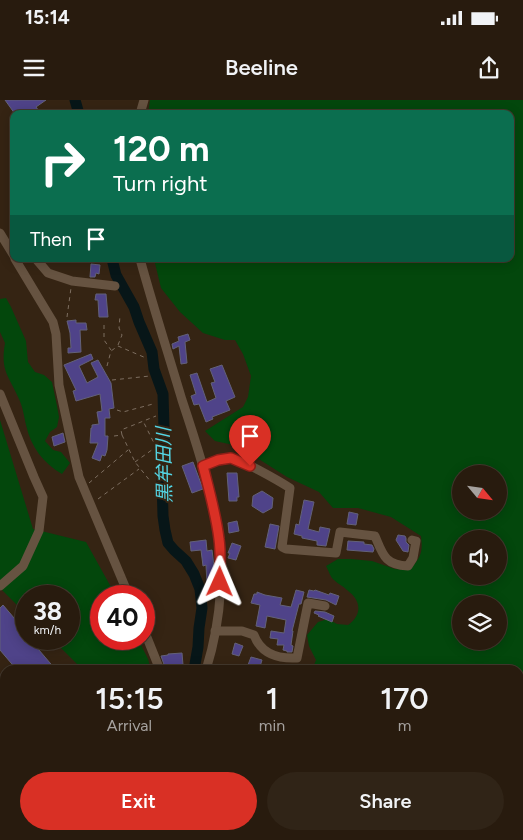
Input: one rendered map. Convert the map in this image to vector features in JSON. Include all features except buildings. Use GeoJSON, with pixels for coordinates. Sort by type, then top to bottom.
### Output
{"type":"FeatureCollection","features":[{"type":"Feature","properties":{"kind":"street"},"geometry":{"type":"LineString","coordinates":[[0,233],[10,249]]}},
{"type":"Feature","properties":{"kind":"street"},"geometry":{"type":"LineString","coordinates":[[18,262],[52,322],[56,334],[58,385],[80,478],[124,585]]}},
{"type":"Feature","properties":{"kind":"street"},"geometry":{"type":"LineString","coordinates":[[39,262],[48,273],[72,281],[115,286]]}},
{"type":"Feature","properties":{"kind":"street"},"geometry":{"type":"LineString","coordinates":[[141,262],[203,466],[214,510],[220,548],[219,604],[208,665]]}},
{"type":"Feature","properties":{"kind":"street"},"geometry":{"type":"LineString","coordinates":[[0,394],[43,497],[39,531],[23,566],[0,586]]}},
{"type":"Feature","properties":{"kind":"street"},"geometry":{"type":"LineString","coordinates":[[203,466],[218,460],[231,458],[290,488],[282,547],[286,549],[336,553],[340,532],[375,536],[389,562],[408,566],[413,558],[416,541],[412,540]]}},
{"type":"Feature","properties":{"kind":"street"},"geometry":{"type":"LineString","coordinates":[[215,630],[242,630],[254,635],[257,644],[272,655],[297,658],[308,603],[325,606]]}},
{"type":"Feature","properties":{"kind":"street"},"geometry":{"type":"LineString","coordinates":[[152,650],[158,665]]}},
{"type":"Feature","properties":{"kind":"path"},"geometry":{"type":"LineString","coordinates":[[67,317],[71,285]]}},
{"type":"Feature","properties":{"kind":"path"},"geometry":{"type":"LineString","coordinates":[[107,366],[112,351],[118,346],[122,335],[119,328],[120,316]]}},
{"type":"Feature","properties":{"kind":"path"},"geometry":{"type":"LineString","coordinates":[[104,325],[104,340],[112,351]]}},
{"type":"Feature","properties":{"kind":"path"},"geometry":{"type":"LineString","coordinates":[[118,346],[146,358]]}},
{"type":"Feature","properties":{"kind":"path"},"geometry":{"type":"LineString","coordinates":[[112,380],[150,376]]}},
{"type":"Feature","properties":{"kind":"path"},"geometry":{"type":"LineString","coordinates":[[117,410],[123,412],[153,404]]}},
{"type":"Feature","properties":{"kind":"path"},"geometry":{"type":"LineString","coordinates":[[151,482],[135,462],[121,430],[156,416]]}},
{"type":"Feature","properties":{"kind":"path"},"geometry":{"type":"LineString","coordinates":[[135,462],[156,447],[143,421]]}},
{"type":"Feature","properties":{"kind":"path"},"geometry":{"type":"LineString","coordinates":[[114,436],[122,435]]}},
{"type":"Feature","properties":{"kind":"path"},"geometry":{"type":"LineString","coordinates":[[87,484],[128,449]]}},
{"type":"Feature","properties":{"kind":"path"},"geometry":{"type":"LineString","coordinates":[[98,499],[140,468]]}},
{"type":"Feature","properties":{"kind":"green space"},"geometry":{"type":"Polygon","coordinates":[[[150,100],[523,100],[523,665],[314,665],[316,660],[309,646],[307,635],[318,622],[328,619],[337,624],[348,625],[353,621],[358,612],[358,603],[352,594],[333,579],[326,566],[338,559],[351,559],[372,561],[395,569],[410,570],[420,554],[422,547],[421,536],[391,517],[358,508],[333,508],[319,492],[287,477],[238,446],[215,441],[205,431],[243,407],[248,397],[251,376],[243,354],[235,340],[225,340],[203,333],[180,312],[161,288],[155,262],[514,262],[514,110],[149,110],[150,100]]]}},
{"type":"Feature","properties":{"kind":"green space"},"geometry":{"type":"Polygon","coordinates":[[[6,298],[26,341],[28,362],[35,372],[44,375],[52,382],[59,417],[57,427],[50,432],[45,441],[53,450],[61,452],[70,463],[62,474],[49,465],[39,454],[31,440],[20,402],[6,373],[4,360],[5,343],[0,332],[0,299],[6,298]]]}},
{"type":"Feature","properties":{"kind":"green space"},"geometry":{"type":"Polygon","coordinates":[[[0,420],[33,529],[86,542],[110,585],[90,585],[90,650],[144,650],[150,665],[78,665],[63,650],[80,650],[80,585],[15,585],[15,603],[0,588],[0,420]]]}},
{"type":"Feature","properties":{"kind":"waterway","name":"黒牟田川"},"geometry":{"type":"LineString","coordinates":[[75,100],[78,110]]}},
{"type":"Feature","properties":{"kind":"waterway","name":"黒牟田川"},"geometry":{"type":"LineString","coordinates":[[113,262],[116,275],[134,307],[152,352],[154,369],[163,394],[165,464],[162,479],[163,516],[168,543],[186,561],[200,589],[202,608],[195,665]]}},
{"type":"Feature","properties":{"kind":"route"},"geometry":{"type":"LineString","coordinates":[[220,582],[219,539],[203,466],[218,460],[231,458],[250,466]]}}]}
